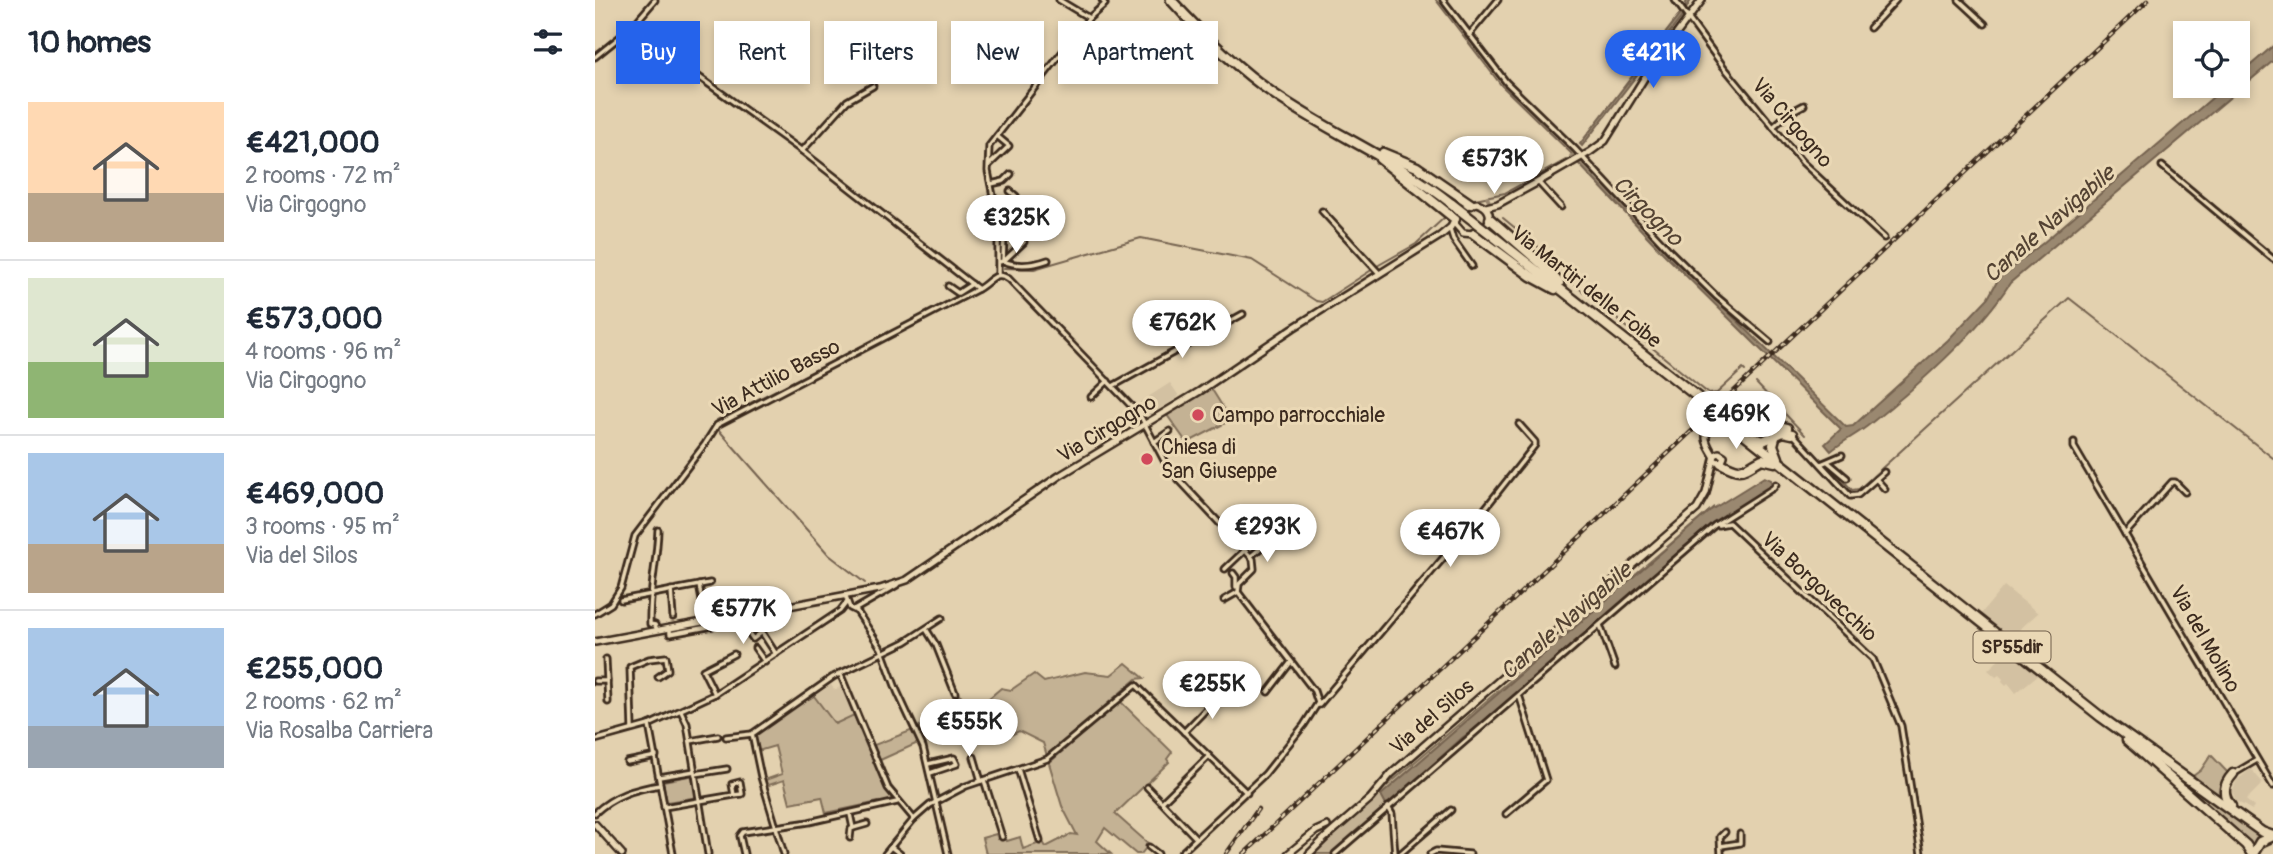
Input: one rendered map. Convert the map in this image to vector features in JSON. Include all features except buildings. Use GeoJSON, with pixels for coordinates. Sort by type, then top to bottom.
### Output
{"type":"FeatureCollection","features":[{"type":"Feature","properties":{"kind":"highway","name":"Via Martiri delle Foibe"},"geometry":{"type":"LineString","coordinates":[[1171,0],[1212,43],[1252,78],[1303,112],[1413,175],[1709,406]]}},
{"type":"Feature","properties":{"kind":"highway"},"geometry":{"type":"LineString","coordinates":[[1370,150],[1417,167],[1471,204]]}},
{"type":"Feature","properties":{"kind":"highway"},"geometry":{"type":"LineString","coordinates":[[1370,150],[1393,171],[1449,211],[1452,226]]}},
{"type":"Feature","properties":{"kind":"highway"},"geometry":{"type":"LineString","coordinates":[[1490,217],[1545,267],[1567,294]]}},
{"type":"Feature","properties":{"kind":"highway"},"geometry":{"type":"LineString","coordinates":[[1474,234],[1531,276],[1567,294]]}},
{"type":"Feature","properties":{"kind":"highway","name":"SP55dir"},"geometry":{"type":"LineString","coordinates":[[1724,418],[2101,717],[2253,854]]}},
{"type":"Feature","properties":{"kind":"highway"},"geometry":{"type":"LineString","coordinates":[[1777,430],[1790,431]]}},
{"type":"Feature","properties":{"kind":"highway"},"geometry":{"type":"LineString","coordinates":[[1741,432],[1763,441],[1777,430]]}},
{"type":"Feature","properties":{"kind":"highway"},"geometry":{"type":"LineString","coordinates":[[1777,430],[1773,445],[1775,455],[1790,470]]}},
{"type":"Feature","properties":{"kind":"highway"},"geometry":{"type":"LineString","coordinates":[[1741,432],[1755,449],[1750,467]]}},
{"type":"Feature","properties":{"kind":"highway"},"geometry":{"type":"LineString","coordinates":[[1720,460],[1735,471],[1767,459],[1790,470]]}},
{"type":"Feature","properties":{"kind":"highway","name":"SP55dir"},"geometry":{"type":"LineString","coordinates":[[2101,717],[2262,832],[2273,836]]}},
{"type":"Feature","properties":{"kind":"highway"},"geometry":{"type":"LineString","coordinates":[[2233,774],[2225,785],[2225,798],[2243,818]]}},
{"type":"Feature","properties":{"kind":"highway"},"geometry":{"type":"LineString","coordinates":[[2253,854],[2260,842],[2273,836]]}},
{"type":"Feature","properties":{"kind":"street"},"geometry":{"type":"LineString","coordinates":[[637,21],[655,0]]}},
{"type":"Feature","properties":{"kind":"street"},"geometry":{"type":"LineString","coordinates":[[1059,0],[1089,18]]}},
{"type":"Feature","properties":{"kind":"street"},"geometry":{"type":"LineString","coordinates":[[1001,262],[998,221],[988,167],[989,146],[1089,18],[1105,4],[1102,0]]}},
{"type":"Feature","properties":{"kind":"street"},"geometry":{"type":"LineString","coordinates":[[1443,0],[1506,82],[1583,157],[1679,260],[1737,316],[1770,342]]}},
{"type":"Feature","properties":{"kind":"street"},"geometry":{"type":"LineString","coordinates":[[1469,35],[1498,0]]}},
{"type":"Feature","properties":{"kind":"street","name":"Via Cirgogno"},"geometry":{"type":"LineString","coordinates":[[1675,0],[1723,66],[1811,172],[1884,238]]}},
{"type":"Feature","properties":{"kind":"street"},"geometry":{"type":"LineString","coordinates":[[1452,226],[1459,211],[1471,204],[1486,207],[1498,204],[1575,162],[1608,136],[1648,72],[1687,16],[1702,0]]}},
{"type":"Feature","properties":{"kind":"street"},"geometry":{"type":"LineString","coordinates":[[1870,28],[1896,0]]}},
{"type":"Feature","properties":{"kind":"street"},"geometry":{"type":"LineString","coordinates":[[1959,0],[1985,24]]}},
{"type":"Feature","properties":{"kind":"street"},"geometry":{"type":"LineString","coordinates":[[595,57],[616,40]]}},
{"type":"Feature","properties":{"kind":"street"},"geometry":{"type":"LineString","coordinates":[[700,78],[802,151],[978,289]]}},
{"type":"Feature","properties":{"kind":"street"},"geometry":{"type":"LineString","coordinates":[[802,151],[847,101],[873,86]]}},
{"type":"Feature","properties":{"kind":"street"},"geometry":{"type":"LineString","coordinates":[[1773,127],[1789,113],[1804,105]]}},
{"type":"Feature","properties":{"kind":"street"},"geometry":{"type":"LineString","coordinates":[[988,167],[1009,146],[997,136]]}},
{"type":"Feature","properties":{"kind":"street"},"geometry":{"type":"LineString","coordinates":[[2162,166],[2273,259]]}},
{"type":"Feature","properties":{"kind":"street"},"geometry":{"type":"LineString","coordinates":[[991,184],[1004,181],[1011,174]]}},
{"type":"Feature","properties":{"kind":"street"},"geometry":{"type":"LineString","coordinates":[[1538,182],[1560,207]]}},
{"type":"Feature","properties":{"kind":"street"},"geometry":{"type":"LineString","coordinates":[[998,221],[1016,196],[1010,191]]}},
{"type":"Feature","properties":{"kind":"street"},"geometry":{"type":"LineString","coordinates":[[1452,226],[1463,233],[1474,234],[1485,227],[1498,204]]}},
{"type":"Feature","properties":{"kind":"street"},"geometry":{"type":"LineString","coordinates":[[1486,207],[1490,217]]}},
{"type":"Feature","properties":{"kind":"street"},"geometry":{"type":"LineString","coordinates":[[1322,211],[1379,273]]}},
{"type":"Feature","properties":{"kind":"street"},"geometry":{"type":"LineString","coordinates":[[1014,222],[1004,236],[998,275],[1009,279],[1113,386],[1146,424],[1162,460],[1174,475],[1251,556],[1254,569],[1239,584],[1238,591],[1224,600]]}},
{"type":"Feature","properties":{"kind":"street"},"geometry":{"type":"LineString","coordinates":[[1452,226],[1463,233]]}},
{"type":"Feature","properties":{"kind":"street"},"geometry":{"type":"LineString","coordinates":[[1452,226],[1472,266]]}},
{"type":"Feature","properties":{"kind":"street","name":"Via Cirgogno"},"geometry":{"type":"LineString","coordinates":[[595,642],[736,615],[846,599],[899,584],[1059,476],[1146,424],[1452,226]]}},
{"type":"Feature","properties":{"kind":"street"},"geometry":{"type":"LineString","coordinates":[[1001,262],[1024,242]]}},
{"type":"Feature","properties":{"kind":"street"},"geometry":{"type":"LineString","coordinates":[[1001,262],[1031,264],[1048,260]]}},
{"type":"Feature","properties":{"kind":"street","name":"Via Attilio Basso"},"geometry":{"type":"LineString","coordinates":[[595,614],[611,604],[621,588],[635,536],[717,425],[978,289],[998,275]]}},
{"type":"Feature","properties":{"kind":"street"},"geometry":{"type":"LineString","coordinates":[[948,286],[958,293],[972,284]]}},
{"type":"Feature","properties":{"kind":"street"},"geometry":{"type":"LineString","coordinates":[[1113,386],[1243,314]]}},
{"type":"Feature","properties":{"kind":"street"},"geometry":{"type":"LineString","coordinates":[[1091,397],[1108,381]]}},
{"type":"Feature","properties":{"kind":"street"},"geometry":{"type":"LineString","coordinates":[[1720,460],[1709,446],[1707,432],[1724,413],[1741,401],[1756,401],[1790,431],[1850,496],[1858,495],[1884,472]]}},
{"type":"Feature","properties":{"kind":"street"},"geometry":{"type":"LineString","coordinates":[[1773,414],[1777,430]]}},
{"type":"Feature","properties":{"kind":"street"},"geometry":{"type":"LineString","coordinates":[[1180,854],[1247,793],[1271,767],[1315,709],[1376,640],[1535,445],[1519,425]]}},
{"type":"Feature","properties":{"kind":"street"},"geometry":{"type":"LineString","coordinates":[[1154,442],[1170,431]]}},
{"type":"Feature","properties":{"kind":"street","name":"Via del Molino"},"geometry":{"type":"LineString","coordinates":[[2074,442],[2074,447],[2273,786]]}},
{"type":"Feature","properties":{"kind":"street"},"geometry":{"type":"LineString","coordinates":[[1820,464],[1842,455]]}},
{"type":"Feature","properties":{"kind":"street","name":"Via del Silos"},"geometry":{"type":"LineString","coordinates":[[1309,854],[1370,799],[1391,774],[1697,509],[1706,493],[1712,469],[1720,460]]}},
{"type":"Feature","properties":{"kind":"street"},"geometry":{"type":"LineString","coordinates":[[1828,462],[1847,478]]}},
{"type":"Feature","properties":{"kind":"street"},"geometry":{"type":"LineString","coordinates":[[1876,480],[1885,489]]}},
{"type":"Feature","properties":{"kind":"street"},"geometry":{"type":"LineString","coordinates":[[2125,534],[2172,482],[2185,492]]}},
{"type":"Feature","properties":{"kind":"street"},"geometry":{"type":"LineString","coordinates":[[1335,854],[1716,525],[1776,484]]}},
{"type":"Feature","properties":{"kind":"street"},"geometry":{"type":"LineString","coordinates":[[1716,525],[1728,523],[1728,515]]}},
{"type":"Feature","properties":{"kind":"street","name":"Via Borgovecchio"},"geometry":{"type":"LineString","coordinates":[[1728,523],[1873,659],[1901,726],[1921,854]]}},
{"type":"Feature","properties":{"kind":"street"},"geometry":{"type":"LineString","coordinates":[[1429,528],[1449,551]]}},
{"type":"Feature","properties":{"kind":"street"},"geometry":{"type":"LineString","coordinates":[[657,630],[655,625],[650,624],[650,594],[657,563],[658,530]]}},
{"type":"Feature","properties":{"kind":"street"},"geometry":{"type":"LineString","coordinates":[[1251,556],[1264,545]]}},
{"type":"Feature","properties":{"kind":"street"},"geometry":{"type":"LineString","coordinates":[[1225,569],[1245,550]]}},
{"type":"Feature","properties":{"kind":"street"},"geometry":{"type":"LineString","coordinates":[[1233,573],[1238,591],[1317,695],[1318,703],[1315,709]]}},
{"type":"Feature","properties":{"kind":"street"},"geometry":{"type":"LineString","coordinates":[[621,600],[710,583]]}},
{"type":"Feature","properties":{"kind":"street"},"geometry":{"type":"LineString","coordinates":[[595,740],[649,725],[715,694],[840,611],[853,609],[899,584]]}},
{"type":"Feature","properties":{"kind":"street"},"geometry":{"type":"LineString","coordinates":[[699,585],[702,607]]}},
{"type":"Feature","properties":{"kind":"street"},"geometry":{"type":"LineString","coordinates":[[671,590],[673,617]]}},
{"type":"Feature","properties":{"kind":"street"},"geometry":{"type":"LineString","coordinates":[[840,611],[846,599],[883,653],[923,747],[948,854]]}},
{"type":"Feature","properties":{"kind":"street"},"geometry":{"type":"LineString","coordinates":[[736,615],[753,639],[762,633],[776,654]]}},
{"type":"Feature","properties":{"kind":"street"},"geometry":{"type":"LineString","coordinates":[[726,737],[752,734],[840,673],[883,653],[942,618]]}},
{"type":"Feature","properties":{"kind":"street"},"geometry":{"type":"LineString","coordinates":[[1600,625],[1615,667]]}},
{"type":"Feature","properties":{"kind":"street"},"geometry":{"type":"LineString","coordinates":[[670,628],[670,634],[713,626]]}},
{"type":"Feature","properties":{"kind":"street"},"geometry":{"type":"LineString","coordinates":[[926,629],[936,645],[955,693]]}},
{"type":"Feature","properties":{"kind":"street"},"geometry":{"type":"LineString","coordinates":[[755,648],[765,662]]}},
{"type":"Feature","properties":{"kind":"street"},"geometry":{"type":"LineString","coordinates":[[715,694],[703,670],[734,654]]}},
{"type":"Feature","properties":{"kind":"street"},"geometry":{"type":"LineString","coordinates":[[632,729],[630,667],[649,659],[666,657],[668,670],[658,677]]}},
{"type":"Feature","properties":{"kind":"street"},"geometry":{"type":"LineString","coordinates":[[606,659],[608,702]]}},
{"type":"Feature","properties":{"kind":"street"},"geometry":{"type":"LineString","coordinates":[[1269,692],[1291,662]]}},
{"type":"Feature","properties":{"kind":"street"},"geometry":{"type":"LineString","coordinates":[[840,673],[882,777],[897,802],[914,819]]}},
{"type":"Feature","properties":{"kind":"street"},"geometry":{"type":"LineString","coordinates":[[595,681],[607,681]]}},
{"type":"Feature","properties":{"kind":"street"},"geometry":{"type":"LineString","coordinates":[[885,854],[914,819],[936,801],[983,780],[1047,759],[1136,685],[1247,793]]}},
{"type":"Feature","properties":{"kind":"street"},"geometry":{"type":"LineString","coordinates":[[1498,713],[1520,698],[1525,690]]}},
{"type":"Feature","properties":{"kind":"street"},"geometry":{"type":"LineString","coordinates":[[1184,732],[1223,692]]}},
{"type":"Feature","properties":{"kind":"street"},"geometry":{"type":"LineString","coordinates":[[1506,814],[1546,780],[1520,698]]}},
{"type":"Feature","properties":{"kind":"street"},"geometry":{"type":"LineString","coordinates":[[681,711],[687,724],[708,854]]}},
{"type":"Feature","properties":{"kind":"street"},"geometry":{"type":"LineString","coordinates":[[649,725],[673,854]]}},
{"type":"Feature","properties":{"kind":"street"},"geometry":{"type":"LineString","coordinates":[[752,734],[761,778],[784,854]]}},
{"type":"Feature","properties":{"kind":"street"},"geometry":{"type":"LineString","coordinates":[[690,741],[718,736]]}},
{"type":"Feature","properties":{"kind":"street"},"geometry":{"type":"LineString","coordinates":[[628,762],[656,756]]}},
{"type":"Feature","properties":{"kind":"street"},"geometry":{"type":"LineString","coordinates":[[1162,802],[1209,756]]}},
{"type":"Feature","properties":{"kind":"street"},"geometry":{"type":"LineString","coordinates":[[974,757],[1002,837]]}},
{"type":"Feature","properties":{"kind":"street"},"geometry":{"type":"LineString","coordinates":[[928,764],[954,758],[957,764],[930,773]]}},
{"type":"Feature","properties":{"kind":"street"},"geometry":{"type":"LineString","coordinates":[[2233,774],[2257,760]]}},
{"type":"Feature","properties":{"kind":"street"},"geometry":{"type":"LineString","coordinates":[[659,777],[727,769]]}},
{"type":"Feature","properties":{"kind":"street"},"geometry":{"type":"LineString","coordinates":[[1018,769],[1040,841]]}},
{"type":"Feature","properties":{"kind":"street"},"geometry":{"type":"LineString","coordinates":[[595,813],[608,801],[623,794],[660,785]]}},
{"type":"Feature","properties":{"kind":"street"},"geometry":{"type":"LineString","coordinates":[[1147,787],[1196,838]]}},
{"type":"Feature","properties":{"kind":"street"},"geometry":{"type":"LineString","coordinates":[[664,807],[734,795]]}},
{"type":"Feature","properties":{"kind":"street"},"geometry":{"type":"LineString","coordinates":[[744,854],[741,833],[850,814],[897,802]]}},
{"type":"Feature","properties":{"kind":"street"},"geometry":{"type":"LineString","coordinates":[[1388,807],[1392,814],[1398,854]]}},
{"type":"Feature","properties":{"kind":"street"},"geometry":{"type":"LineString","coordinates":[[1398,854],[1451,810]]}},
{"type":"Feature","properties":{"kind":"street"},"geometry":{"type":"LineString","coordinates":[[850,814],[853,828],[850,838]]}},
{"type":"Feature","properties":{"kind":"street"},"geometry":{"type":"LineString","coordinates":[[595,824],[622,854]]}},
{"type":"Feature","properties":{"kind":"street"},"geometry":{"type":"LineString","coordinates":[[853,828],[867,824]]}},
{"type":"Feature","properties":{"kind":"street"},"geometry":{"type":"LineString","coordinates":[[1288,854],[1310,835],[1327,826]]}},
{"type":"Feature","properties":{"kind":"street"},"geometry":{"type":"LineString","coordinates":[[1721,854],[1719,835],[1725,832]]}},
{"type":"Feature","properties":{"kind":"street"},"geometry":{"type":"LineString","coordinates":[[1721,846],[1740,843],[1740,834]]}},
{"type":"Feature","properties":{"kind":"street"},"geometry":{"type":"LineString","coordinates":[[1310,835],[1318,844]]}},
{"type":"Feature","properties":{"kind":"street"},"geometry":{"type":"LineString","coordinates":[[891,847],[900,854]]}},
{"type":"Feature","properties":{"kind":"street"},"geometry":{"type":"LineString","coordinates":[[1149,847],[1158,854]]}},
{"type":"Feature","properties":{"kind":"street"},"geometry":{"type":"LineString","coordinates":[[1430,854],[1436,851],[1470,854]]}},
{"type":"Feature","properties":{"kind":"shaded area"},"geometry":{"type":"Polygon","coordinates":[[[1687,0],[1691,0],[1681,18],[1582,146],[1580,144],[1684,9],[1687,0]]]}},
{"type":"Feature","properties":{"kind":"shaded area"},"geometry":{"type":"Polygon","coordinates":[[[2273,46],[2273,61],[2250,80],[2250,66],[2273,46]]]}},
{"type":"Feature","properties":{"kind":"shaded area"},"geometry":{"type":"Polygon","coordinates":[[[2212,98],[2229,98],[2010,283],[1982,320],[1906,394],[1870,424],[1831,451],[1825,444],[1841,429],[1663,253],[1578,163],[1581,160],[1664,249],[1846,427],[1853,426],[1948,340],[1988,298],[1999,278],[2212,98]]]}},
{"type":"Feature","properties":{"kind":"shaded area"},"geometry":{"type":"Polygon","coordinates":[[[1170,383],[1179,396],[1172,401],[1149,415],[1141,404],[1137,404],[1170,383]]]}},
{"type":"Feature","properties":{"kind":"shaded area","name":"Campo parrocchiale"},"geometry":{"type":"Polygon","coordinates":[[[1211,388],[1231,420],[1187,443],[1167,415],[1211,388]]]}},
{"type":"Feature","properties":{"kind":"shaded area"},"geometry":{"type":"Polygon","coordinates":[[[1764,477],[1771,480],[1771,486],[1709,526],[1387,806],[1381,795],[1714,507],[1711,510],[1764,477]]]}},
{"type":"Feature","properties":{"kind":"shaded area"},"geometry":{"type":"Polygon","coordinates":[[[1714,507],[1382,795],[1387,806],[1331,854],[1314,854],[1383,789],[1714,507]]]}},
{"type":"Feature","properties":{"kind":"shaded area"},"geometry":{"type":"Polygon","coordinates":[[[2004,586],[2038,613],[2010,638],[1980,615],[2004,586]]]}},
{"type":"Feature","properties":{"kind":"shaded area"},"geometry":{"type":"Polygon","coordinates":[[[2009,650],[2039,674],[2016,693],[1999,675],[1996,677],[1988,670],[2009,650]]]}},
{"type":"Feature","properties":{"kind":"shaded area"},"geometry":{"type":"Polygon","coordinates":[[[1126,663],[1144,678],[1136,679],[1047,756],[1043,743],[1019,731],[1011,735],[948,731],[922,736],[917,728],[959,695],[972,704],[988,699],[1001,688],[1011,690],[1034,674],[1044,682],[1085,672],[1111,675],[1126,663]]]}},
{"type":"Feature","properties":{"kind":"shaded area"},"geometry":{"type":"Polygon","coordinates":[[[844,684],[856,714],[835,724],[814,696],[831,685],[835,690],[844,684]]]}},
{"type":"Feature","properties":{"kind":"shaded area"},"geometry":{"type":"Polygon","coordinates":[[[814,696],[835,724],[856,714],[891,797],[890,802],[826,813],[822,797],[790,803],[784,780],[766,786],[765,780],[782,774],[775,746],[758,751],[755,735],[807,697],[809,699],[814,696]]]}},
{"type":"Feature","properties":{"kind":"shaded area"},"geometry":{"type":"Polygon","coordinates":[[[1120,701],[1172,752],[1167,759],[1169,762],[1115,814],[1149,844],[1141,854],[1136,854],[1105,828],[1097,841],[1111,854],[986,854],[982,838],[996,834],[998,839],[1005,837],[1007,841],[1020,837],[1023,849],[1043,842],[1046,847],[1071,834],[1077,835],[1062,806],[1049,763],[1120,701]]]}},
{"type":"Feature","properties":{"kind":"shaded area"},"geometry":{"type":"Polygon","coordinates":[[[913,730],[918,743],[878,761],[874,745],[913,730]]]}},
{"type":"Feature","properties":{"kind":"shaded area"},"geometry":{"type":"Polygon","coordinates":[[[2140,748],[2264,836],[2252,848],[2140,748]]]}},
{"type":"Feature","properties":{"kind":"shaded area"},"geometry":{"type":"Polygon","coordinates":[[[2211,755],[2228,773],[2225,780],[2225,803],[2193,776],[2201,770],[2211,755]]]}},
{"type":"Feature","properties":{"kind":"shaded area"},"geometry":{"type":"Polygon","coordinates":[[[2251,769],[2263,783],[2246,800],[2254,807],[2252,810],[2236,801],[2232,791],[2237,780],[2251,769]]]}},
{"type":"Feature","properties":{"kind":"shaded area"},"geometry":{"type":"Polygon","coordinates":[[[694,775],[698,797],[667,802],[663,781],[694,775]]]}},
{"type":"Feature","properties":{"kind":"waterway","name":"Cirgogno"},"geometry":{"type":"LineString","coordinates":[[1436,0],[1501,85],[1575,157]]}},
{"type":"Feature","properties":{"kind":"waterway"},"geometry":{"type":"LineString","coordinates":[[1475,199],[1505,193],[1566,160]]}},
{"type":"Feature","properties":{"kind":"waterway"},"geometry":{"type":"LineString","coordinates":[[1487,197],[1489,201]]}},
{"type":"Feature","properties":{"kind":"waterway"},"geometry":{"type":"LineString","coordinates":[[1377,266],[1416,244],[1446,216]]}},
{"type":"Feature","properties":{"kind":"waterway"},"geometry":{"type":"LineString","coordinates":[[1503,218],[1553,259],[1574,284],[1709,394],[1717,393],[1743,369],[1745,371]]}},
{"type":"Feature","properties":{"kind":"waterway"},"geometry":{"type":"LineString","coordinates":[[1004,268],[1034,269],[1141,238],[1252,260],[1316,301],[1322,302],[1373,269]]}},
{"type":"Feature","properties":{"kind":"waterway"},"geometry":{"type":"LineString","coordinates":[[717,420],[968,292]]}},
{"type":"Feature","properties":{"kind":"waterway"},"geometry":{"type":"LineString","coordinates":[[1830,466],[1852,490],[1859,489],[2069,298],[2273,458]]}},
{"type":"Feature","properties":{"kind":"waterway"},"geometry":{"type":"LineString","coordinates":[[1756,383],[1805,435]]}},
{"type":"Feature","properties":{"kind":"waterway"},"geometry":{"type":"LineString","coordinates":[[717,428],[829,555],[865,583]]}},
{"type":"Feature","properties":{"kind":"railway"},"geometry":{"type":"LineString","coordinates":[[1244,854],[2148,0]]}},
{"type":"Feature","properties":{"kind":"railway"},"geometry":{"type":"LineString","coordinates":[[1226,854],[1258,809]]}},
{"type":"Feature","properties":{"kind":"place","name":"Campo parrocchiale"},"geometry":{"type":"Point","coordinates":[1198,415]}},
{"type":"Feature","properties":{"kind":"place","name":"Chiesa di San Giuseppe"},"geometry":{"type":"Point","coordinates":[1147,459]}},
{"type":"Feature","properties":{"kind":"water label","name":"Canale Navigabile"},"geometry":{"type":"Point","coordinates":[2049,224]}},
{"type":"Feature","properties":{"kind":"water label","name":"Canale Navigabile"},"geometry":{"type":"Point","coordinates":[1566,621]}}]}
